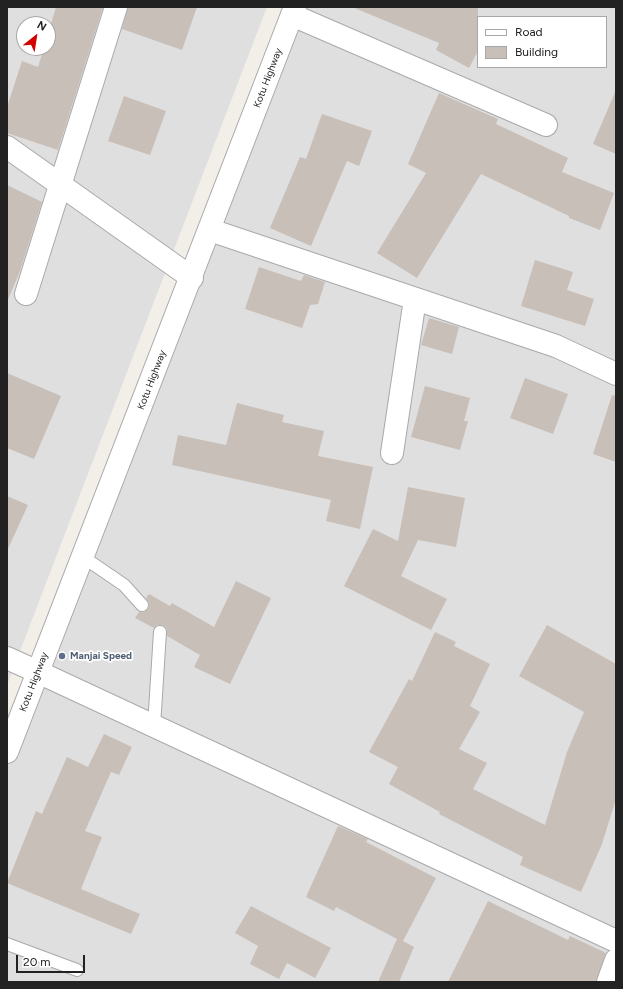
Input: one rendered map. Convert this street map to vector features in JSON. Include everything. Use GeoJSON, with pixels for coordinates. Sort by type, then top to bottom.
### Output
{"type":"FeatureCollection","features":[{"type":"Feature","properties":{"kind":"street"},"geometry":{"type":"LineString","coordinates":[[26,294],[116,7]]}},
{"type":"Feature","properties":{"kind":"street"},"geometry":{"type":"LineString","coordinates":[[294,11],[546,125]]}},
{"type":"Feature","properties":{"kind":"street","name":"Kotu Highway"},"geometry":{"type":"LineString","coordinates":[[7,752],[192,278],[294,11]]}},
{"type":"Feature","properties":{"kind":"street"},"geometry":{"type":"LineString","coordinates":[[7,147],[192,278]]}},
{"type":"Feature","properties":{"kind":"street"},"geometry":{"type":"LineString","coordinates":[[210,230],[556,346],[616,374]]}},
{"type":"Feature","properties":{"kind":"street"},"geometry":{"type":"LineString","coordinates":[[392,453],[414,299]]}},
{"type":"Feature","properties":{"kind":"street"},"geometry":{"type":"LineString","coordinates":[[7,658],[616,941]]}},
{"type":"Feature","properties":{"kind":"street"},"geometry":{"type":"LineString","coordinates":[[608,982],[616,960]]}},
{"type":"Feature","properties":{"kind":"lane"},"geometry":{"type":"LineString","coordinates":[[83,557],[124,585],[142,605]]}},
{"type":"Feature","properties":{"kind":"lane"},"geometry":{"type":"LineString","coordinates":[[154,726],[160,632]]}},
{"type":"Feature","properties":{"kind":"lane"},"geometry":{"type":"LineString","coordinates":[[7,944],[76,970]]}},
{"type":"Feature","properties":{"kind":"shaded area"},"geometry":{"type":"Polygon","coordinates":[[[7,7],[267,7],[7,685],[7,7]]]}},
{"type":"Feature","properties":{"kind":"shaded area"},"geometry":{"type":"Polygon","coordinates":[[[295,7],[616,7],[616,982],[7,982],[7,752],[295,7]]]}},
{"type":"Feature","properties":{"kind":"building"},"geometry":{"type":"Polygon","coordinates":[[[56,7],[103,7],[58,150],[7,133],[7,107],[22,61],[38,67],[41,56],[56,56],[56,16],[53,16],[56,7]]]}},
{"type":"Feature","properties":{"kind":"building"},"geometry":{"type":"Polygon","coordinates":[[[128,7],[197,7],[182,50],[122,29],[128,7]]]}},
{"type":"Feature","properties":{"kind":"building"},"geometry":{"type":"Polygon","coordinates":[[[352,7],[478,7],[477,53],[469,68],[436,50],[439,43],[352,7]]]}},
{"type":"Feature","properties":{"kind":"building"},"geometry":{"type":"Polygon","coordinates":[[[616,90],[616,154],[593,144],[616,90]]]}},
{"type":"Feature","properties":{"kind":"building"},"geometry":{"type":"Polygon","coordinates":[[[439,93],[498,119],[496,124],[568,158],[562,172],[614,193],[600,230],[569,218],[569,216],[481,174],[417,278],[377,253],[426,173],[408,164],[439,93]]]}},
{"type":"Feature","properties":{"kind":"building"},"geometry":{"type":"Polygon","coordinates":[[[124,96],[166,111],[150,155],[108,141],[124,96]]]}},
{"type":"Feature","properties":{"kind":"building"},"geometry":{"type":"Polygon","coordinates":[[[322,114],[372,131],[359,166],[347,161],[311,246],[270,228],[300,157],[306,159],[322,114]]]}},
{"type":"Feature","properties":{"kind":"building"},"geometry":{"type":"Polygon","coordinates":[[[7,185],[42,202],[20,271],[7,302],[7,185]]]}},
{"type":"Feature","properties":{"kind":"building"},"geometry":{"type":"Polygon","coordinates":[[[535,260],[573,272],[567,290],[594,299],[585,326],[521,306],[535,260]]]}},
{"type":"Feature","properties":{"kind":"building"},"geometry":{"type":"Polygon","coordinates":[[[259,267],[301,281],[304,275],[325,282],[318,304],[310,305],[302,328],[245,309],[259,267]]]}},
{"type":"Feature","properties":{"kind":"building"},"geometry":{"type":"Polygon","coordinates":[[[429,318],[459,327],[452,354],[421,345],[429,318]]]}},
{"type":"Feature","properties":{"kind":"building"},"geometry":{"type":"Polygon","coordinates":[[[7,373],[61,396],[34,459],[7,448],[7,373]]]}},
{"type":"Feature","properties":{"kind":"building"},"geometry":{"type":"Polygon","coordinates":[[[525,378],[568,394],[553,434],[510,418],[525,378]]]}},
{"type":"Feature","properties":{"kind":"building"},"geometry":{"type":"Polygon","coordinates":[[[425,386],[470,398],[464,421],[468,421],[460,450],[411,437],[425,386]]]}},
{"type":"Feature","properties":{"kind":"building"},"geometry":{"type":"Polygon","coordinates":[[[612,395],[616,396],[616,462],[593,454],[612,395]]]}},
{"type":"Feature","properties":{"kind":"building"},"geometry":{"type":"Polygon","coordinates":[[[237,403],[284,415],[282,422],[324,431],[318,456],[373,467],[360,529],[326,521],[331,500],[172,465],[178,435],[226,445],[237,403]]]}},
{"type":"Feature","properties":{"kind":"building"},"geometry":{"type":"Polygon","coordinates":[[[408,487],[465,498],[456,547],[418,540],[401,576],[447,599],[431,630],[344,586],[373,529],[398,541],[408,487]]]}},
{"type":"Feature","properties":{"kind":"building"},"geometry":{"type":"Polygon","coordinates":[[[7,496],[28,505],[7,551],[7,496]]]}},
{"type":"Feature","properties":{"kind":"building"},"geometry":{"type":"Polygon","coordinates":[[[236,581],[271,598],[230,684],[194,667],[200,655],[167,636],[167,629],[164,626],[157,625],[154,628],[135,618],[139,612],[144,612],[149,608],[149,603],[146,598],[149,594],[170,606],[172,603],[214,627],[236,581]]]}},
{"type":"Feature","properties":{"kind":"building"},"geometry":{"type":"Polygon","coordinates":[[[547,625],[616,664],[616,799],[602,844],[581,892],[520,865],[523,857],[439,814],[440,812],[389,784],[398,767],[369,752],[409,679],[412,681],[435,632],[456,642],[454,646],[490,664],[470,706],[480,712],[459,749],[487,763],[473,789],[545,825],[567,752],[584,712],[519,676],[547,625]]]}},
{"type":"Feature","properties":{"kind":"building"},"geometry":{"type":"Polygon","coordinates":[[[104,734],[132,747],[119,775],[111,772],[85,831],[102,837],[81,889],[140,914],[131,934],[7,883],[36,811],[42,814],[67,757],[88,767],[104,734]]]}},
{"type":"Feature","properties":{"kind":"building"},"geometry":{"type":"Polygon","coordinates":[[[338,826],[368,839],[366,842],[436,878],[403,941],[414,947],[399,982],[378,982],[397,939],[336,907],[334,911],[306,897],[338,826]]]}},
{"type":"Feature","properties":{"kind":"building"},"geometry":{"type":"Polygon","coordinates":[[[488,901],[568,940],[570,936],[606,953],[596,982],[448,982],[488,901]]]}},
{"type":"Feature","properties":{"kind":"building"},"geometry":{"type":"Polygon","coordinates":[[[251,906],[331,948],[315,978],[287,963],[279,979],[250,964],[258,946],[235,933],[251,906]]]}},
{"type":"Feature","properties":{"kind":"place","name":"Manjai Speed"},"geometry":{"type":"Point","coordinates":[62,656]}}]}
